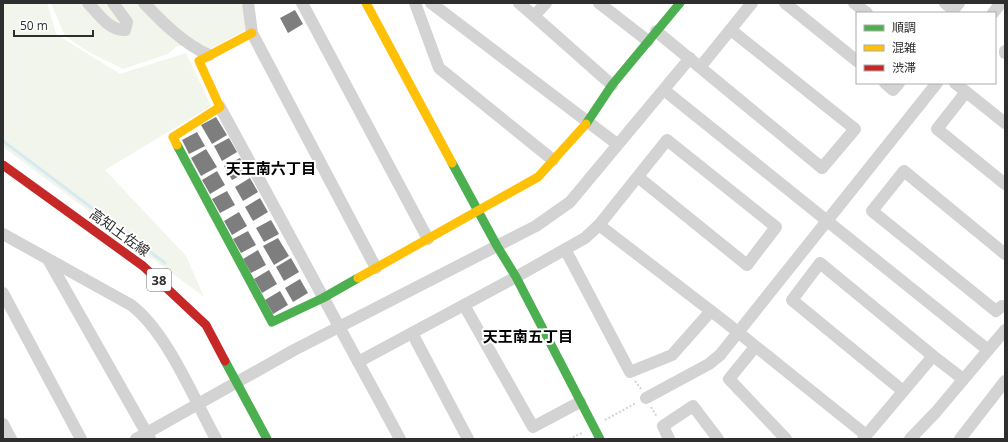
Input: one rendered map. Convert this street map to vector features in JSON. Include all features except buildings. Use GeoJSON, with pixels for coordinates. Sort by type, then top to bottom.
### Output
{"type":"FeatureCollection","features":[{"type":"Feature","properties":{"kind":"street"},"geometry":{"type":"LineString","coordinates":[[88,3],[106,23],[120,30],[125,30],[127,22],[113,3]]}},
{"type":"Feature","properties":{"kind":"street"},"geometry":{"type":"LineString","coordinates":[[144,3],[171,29],[198,50],[209,54]]}},
{"type":"Feature","properties":{"kind":"street"},"geometry":{"type":"LineString","coordinates":[[248,3],[252,33],[376,268]]}},
{"type":"Feature","properties":{"kind":"street"},"geometry":{"type":"LineString","coordinates":[[302,3],[428,239]]}},
{"type":"Feature","properties":{"kind":"street"},"geometry":{"type":"LineString","coordinates":[[366,3],[497,246],[516,277],[600,439]]}},
{"type":"Feature","properties":{"kind":"street"},"geometry":{"type":"LineString","coordinates":[[415,3],[439,68],[553,160]]}},
{"type":"Feature","properties":{"kind":"street"},"geometry":{"type":"LineString","coordinates":[[431,3],[587,123],[617,144]]}},
{"type":"Feature","properties":{"kind":"street"},"geometry":{"type":"LineString","coordinates":[[519,3],[612,85]]}},
{"type":"Feature","properties":{"kind":"street"},"geometry":{"type":"LineString","coordinates":[[534,16],[546,3]]}},
{"type":"Feature","properties":{"kind":"street"},"geometry":{"type":"LineString","coordinates":[[599,3],[648,41]]}},
{"type":"Feature","properties":{"kind":"street"},"geometry":{"type":"LineString","coordinates":[[220,107],[173,137],[180,153],[272,322],[323,298],[428,239],[480,212],[538,177],[587,123],[612,85],[679,3]]}},
{"type":"Feature","properties":{"kind":"street"},"geometry":{"type":"LineString","coordinates":[[700,66],[752,3]]}},
{"type":"Feature","properties":{"kind":"street"},"geometry":{"type":"LineString","coordinates":[[785,3],[856,60]]}},
{"type":"Feature","properties":{"kind":"street"},"geometry":{"type":"LineString","coordinates":[[854,3],[866,12]]}},
{"type":"Feature","properties":{"kind":"street"},"geometry":{"type":"LineString","coordinates":[[945,3],[953,10],[959,3]]}},
{"type":"Feature","properties":{"kind":"street"},"geometry":{"type":"LineString","coordinates":[[994,12],[1001,3]]}},
{"type":"Feature","properties":{"kind":"street"},"geometry":{"type":"LineString","coordinates":[[656,31],[822,168],[855,129],[730,30]]}},
{"type":"Feature","properties":{"kind":"street"},"geometry":{"type":"LineString","coordinates":[[252,33],[209,54],[199,61],[220,107],[400,439]]}},
{"type":"Feature","properties":{"kind":"street"},"geometry":{"type":"LineString","coordinates":[[49,260],[144,437],[294,350],[536,226],[570,202],[690,58]]}},
{"type":"Feature","properties":{"kind":"street"},"geometry":{"type":"LineString","coordinates":[[886,84],[893,90],[898,84]]}},
{"type":"Feature","properties":{"kind":"street"},"geometry":{"type":"LineString","coordinates":[[646,398],[709,364],[720,355],[936,84]]}},
{"type":"Feature","properties":{"kind":"street"},"geometry":{"type":"LineString","coordinates":[[956,84],[1005,123]]}},
{"type":"Feature","properties":{"kind":"street"},"geometry":{"type":"LineString","coordinates":[[664,90],[988,350]]}},
{"type":"Feature","properties":{"kind":"street"},"geometry":{"type":"LineString","coordinates":[[966,92],[937,129],[1005,184]]}},
{"type":"Feature","properties":{"kind":"street"},"geometry":{"type":"LineString","coordinates":[[358,362],[585,238],[599,225],[667,140],[776,227],[747,265],[638,177]]}},
{"type":"Feature","properties":{"kind":"street","name":"高知土佐線"},"geometry":{"type":"LineString","coordinates":[[3,165],[143,266],[206,324],[267,439]]}},
{"type":"Feature","properties":{"kind":"street"},"geometry":{"type":"LineString","coordinates":[[1004,306],[996,311],[872,211],[904,171],[1005,254]]}},
{"type":"Feature","properties":{"kind":"street"},"geometry":{"type":"LineString","coordinates":[[599,225],[711,311],[864,437],[933,356]]}},
{"type":"Feature","properties":{"kind":"street"},"geometry":{"type":"LineString","coordinates":[[3,234],[131,305],[143,314],[178,367],[216,439]]}},
{"type":"Feature","properties":{"kind":"street"},"geometry":{"type":"LineString","coordinates":[[565,249],[630,372],[672,354],[711,311]]}},
{"type":"Feature","properties":{"kind":"street"},"geometry":{"type":"LineString","coordinates":[[903,391],[792,300],[820,263],[933,356],[964,379]]}},
{"type":"Feature","properties":{"kind":"street"},"geometry":{"type":"LineString","coordinates":[[3,293],[81,439]]}},
{"type":"Feature","properties":{"kind":"street"},"geometry":{"type":"LineString","coordinates":[[464,305],[533,427],[580,402]]}},
{"type":"Feature","properties":{"kind":"street"},"geometry":{"type":"LineString","coordinates":[[910,439],[964,379],[1005,330]]}},
{"type":"Feature","properties":{"kind":"street"},"geometry":{"type":"LineString","coordinates":[[412,333],[468,439]]}},
{"type":"Feature","properties":{"kind":"street"},"geometry":{"type":"LineString","coordinates":[[755,348],[729,379],[786,439]]}},
{"type":"Feature","properties":{"kind":"street"},"geometry":{"type":"LineString","coordinates":[[960,439],[1005,381]]}},
{"type":"Feature","properties":{"kind":"street"},"geometry":{"type":"LineString","coordinates":[[669,439],[662,426],[692,406],[718,439]]}},
{"type":"Feature","properties":{"kind":"street"},"geometry":{"type":"LineString","coordinates":[[3,424],[11,439]]}},
{"type":"Feature","properties":{"kind":"path"},"geometry":{"type":"LineString","coordinates":[[593,427],[646,398]]}},
{"type":"Feature","properties":{"kind":"shaded area"},"geometry":{"type":"Polygon","coordinates":[[[3,3],[47,3],[56,34],[120,74],[186,53],[211,106],[105,170],[186,256],[204,297],[3,147],[3,3]]]}},
{"type":"Feature","properties":{"kind":"shaded area"},"geometry":{"type":"Polygon","coordinates":[[[51,3],[245,3],[246,30],[209,50],[200,45],[177,46],[168,54],[123,69],[87,51],[65,36],[51,3]]]}},
{"type":"Feature","properties":{"kind":"waterway"},"geometry":{"type":"LineString","coordinates":[[3,141],[165,263]]}},
{"type":"Feature","properties":{"kind":"traffic: fast"},"geometry":{"type":"LineString","coordinates":[[586,124],[612,85],[680,3]]}},
{"type":"Feature","properties":{"kind":"traffic: fast"},"geometry":{"type":"LineString","coordinates":[[177,145],[272,322],[323,298],[358,278]]}},
{"type":"Feature","properties":{"kind":"traffic: fast"},"geometry":{"type":"LineString","coordinates":[[452,163],[497,246],[516,277],[600,439]]}},
{"type":"Feature","properties":{"kind":"traffic: fast"},"geometry":{"type":"LineString","coordinates":[[225,361],[267,439]]}},
{"type":"Feature","properties":{"kind":"traffic: slow"},"geometry":{"type":"LineString","coordinates":[[366,3],[452,163]]}},
{"type":"Feature","properties":{"kind":"traffic: slow"},"geometry":{"type":"LineString","coordinates":[[177,145],[173,137],[220,107],[199,61],[252,33]]}},
{"type":"Feature","properties":{"kind":"traffic: slow"},"geometry":{"type":"LineString","coordinates":[[358,278],[538,177],[586,124]]}},
{"type":"Feature","properties":{"kind":"traffic: jam"},"geometry":{"type":"LineString","coordinates":[[3,165],[143,266],[206,325],[225,361]]}},
{"type":"Feature","properties":{"kind":"district","name":"天王南六丁目"},"geometry":{"type":"Point","coordinates":[271,168]}},
{"type":"Feature","properties":{"kind":"district","name":"天王南五丁目"},"geometry":{"type":"Point","coordinates":[528,336]}}]}
